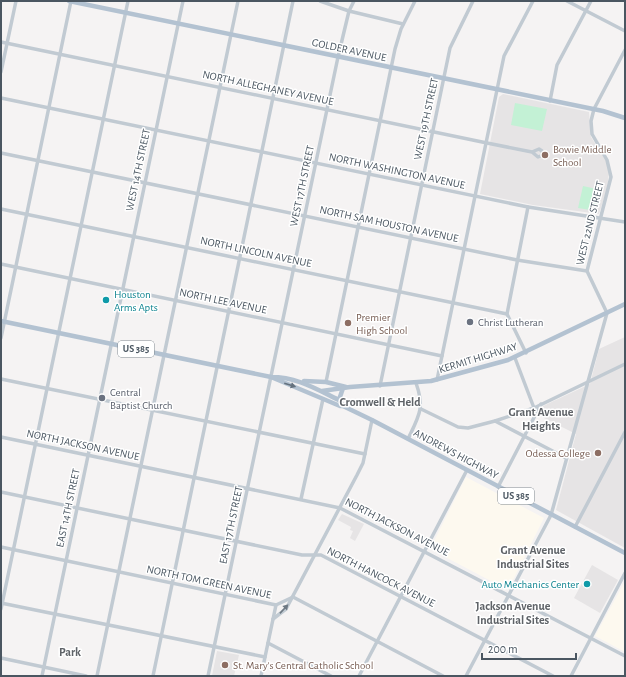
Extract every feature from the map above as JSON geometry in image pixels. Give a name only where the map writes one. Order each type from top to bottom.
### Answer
[{"type":"main road","name":"GOLDER AVENUE","points":[[70,1],[594,109],[625,118]]},
{"type":"main road","name":"KERMIT HIGHWAY","points":[[310,392],[322,392],[350,387],[380,386],[437,380],[515,358],[625,304]]},
{"type":"main road","name":"US 385","points":[[3,321],[271,377],[283,377],[299,381],[339,400]]},
{"type":"main road","name":"US 385","points":[[271,377],[278,381],[310,392]]},
{"type":"main road","name":"KERMIT HIGHWAY","points":[[299,381],[326,382],[350,387]]},
{"type":"main road","points":[[343,388],[339,400],[343,406]]},
{"type":"main road","name":"ANDREWS HIGHWAY","points":[[310,392],[372,420],[625,553]]},
{"type":"street","points":[[1,72],[16,1]]},
{"type":"street","points":[[1,338],[3,321],[16,267],[70,1]]},
{"type":"street","points":[[1,609],[113,65],[128,1]]},
{"type":"street","name":"WEST 14TH STREET","points":[[111,344],[183,1]]},
{"type":"street","points":[[98,676],[238,1]]},
{"type":"street","points":[[153,676],[294,1]]},
{"type":"street","points":[[320,1],[349,11],[403,24]]},
{"type":"street","name":"WEST 17TH STREET","points":[[271,377],[338,57],[349,11],[354,1]]},
{"type":"street","points":[[326,382],[391,68],[403,24],[416,1]]},
{"type":"street","name":"WEST 19TH STREET","points":[[380,386],[453,40],[473,1]]},
{"type":"street","points":[[437,380],[504,56],[533,1]]},
{"type":"street","points":[[567,1],[625,31]]},
{"type":"street","points":[[550,101],[557,65],[591,1]]},
{"type":"street","name":"NORTH ALLEGHANEY AVENUE","points":[[1,42],[532,152]]},
{"type":"street","name":"WEST 22ND STREET","points":[[607,313],[586,271],[610,183],[610,172],[607,160],[592,134],[591,121],[594,109],[625,50]]},
{"type":"street","name":"NORTH WASHINGTON AVENUE","points":[[1,98],[528,207],[625,222]]},
{"type":"street","name":"NORTH SAM HOUSTON AVENUE","points":[[1,153],[517,260],[586,271]]},
{"type":"street","points":[[526,353],[507,314],[528,207]]},
{"type":"street","name":"NORTH LINCOLN AVENUE","points":[[1,209],[507,314]]},
{"type":"street","name":"NORTH LEE AVENUE","points":[[1,264],[442,356]]},
{"type":"street","points":[[466,676],[551,515],[607,313]]},
{"type":"street","name":"EAST 14TH STREET","points":[[42,676],[111,344]]},
{"type":"street","points":[[515,358],[534,408]]},
{"type":"street","points":[[421,409],[462,428],[495,421],[534,408],[625,364]]},
{"type":"street","name":"EAST 17TH STREET","points":[[208,676],[271,377]]},
{"type":"street","points":[[1,379],[365,454]]},
{"type":"street","points":[[408,439],[421,409],[420,394],[416,383]]},
{"type":"street","points":[[301,499],[323,398]]},
{"type":"street","points":[[498,487],[541,404]]},
{"type":"street","points":[[273,619],[286,609],[293,597],[363,463],[372,420]]},
{"type":"street","points":[[495,421],[566,458]]},
{"type":"street","points":[[575,527],[625,432]]},
{"type":"street","name":"NORTH JACKSON AVENUE","points":[[1,437],[340,508],[625,656]]},
{"type":"street","points":[[359,676],[467,470]]},
{"type":"street","name":"NORTH HANCOCK AVENUE","points":[[1,492],[184,529],[302,555],[321,555],[553,676]]},
{"type":"street","name":"NORTH TOM GREEN AVENUE","points":[[1,547],[276,605],[293,597]]},
{"type":"street","points":[[570,676],[625,573]]},
{"type":"street","points":[[293,597],[443,676]]},
{"type":"street","points":[[2,603],[265,657]]},
{"type":"street","points":[[261,676],[276,605]]},
{"type":"street","points":[[268,643],[331,676]]},
{"type":"street","points":[[1,658],[86,676]]},
{"type":"shaded area","name":"Bowie Middle School","points":[[503,94],[589,112],[591,137],[607,162],[609,173],[607,189],[599,214],[533,205],[480,194],[499,97]]},
{"type":"shaded area","name":"Odessa College","points":[[625,337],[625,548],[556,510],[576,434],[538,415],[543,406],[590,384],[599,349]]},
{"type":"shaded area","points":[[466,477],[544,518],[508,590],[430,549]]},
{"type":"shaded area","points":[[342,514],[364,524],[355,541],[350,538],[353,531],[350,530],[351,527],[338,520]]},
{"type":"shaded area","points":[[592,565],[618,580],[600,613],[574,598]]},
{"type":"shaded area","points":[[625,581],[625,652],[595,636]]},
{"type":"shaded area","name":"St. Mary's Central Catholic School","points":[[217,651],[239,655],[234,676],[212,676]]},
{"type":"green space","points":[[515,103],[547,109],[542,131],[511,125]]},
{"type":"green space","points":[[583,186],[601,190],[596,211],[578,208]]},
{"type":"place","name":"Bowie Middle School","points":[[545,155]]},
{"type":"place","name":"Houston Arms Apts","points":[[106,300]]},
{"type":"place","name":"Christ Lutheran","points":[[470,322]]},
{"type":"place","name":"Premier High School","points":[[348,323]]},
{"type":"place","name":"Central Baptist Church","points":[[102,398]]},
{"type":"place","name":"Odessa College","points":[[598,453]]},
{"type":"place","name":"Auto Mechanics Center","points":[[587,584]]},
{"type":"place","name":"St. Mary's Central Catholic School","points":[[225,665]]},
{"type":"district","name":"Cromwell & Held","points":[[380,402]]},
{"type":"district","name":"Grant Avenue Heights","points":[[541,419]]},
{"type":"district","name":"Grant Avenue Industrial Sites","points":[[533,557]]},
{"type":"district","name":"Jackson Avenue Industrial Sites","points":[[513,613]]},
{"type":"district","name":"Park","points":[[70,652]]}]
